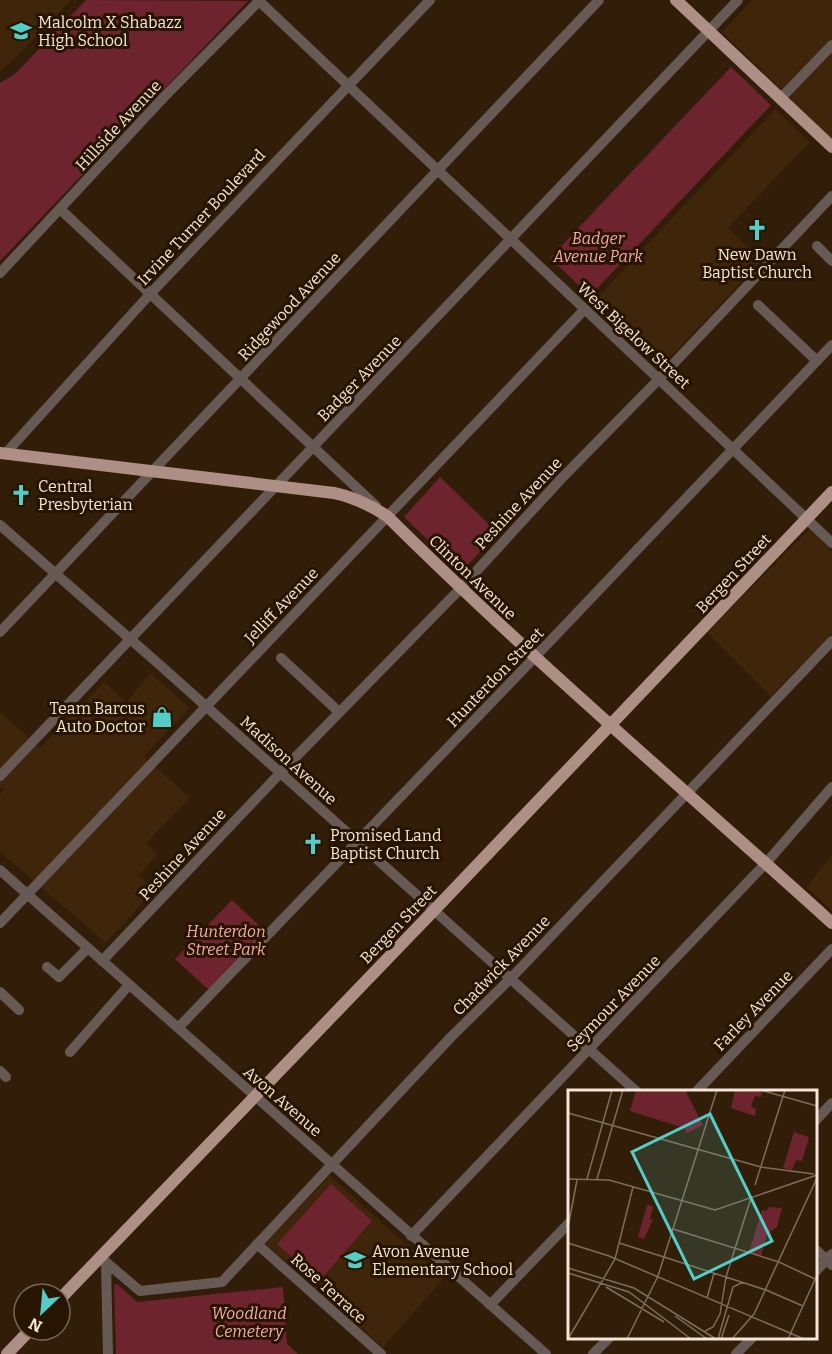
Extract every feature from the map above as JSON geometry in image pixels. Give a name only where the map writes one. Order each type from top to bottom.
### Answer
[{"type":"main road","points":[[676,0],[832,147]]},
{"type":"main road","name":"Clinton Avenue","points":[[2,455],[278,486],[352,497],[374,508],[387,516],[460,589],[832,923]]},
{"type":"main road","name":"Bergen Street","points":[[72,1288],[103,1260],[255,1097],[832,492]]},
{"type":"main road","points":[[7,1354],[18,1342]]},
{"type":"street","name":"West Bigelow Street","points":[[259,0],[832,543]]},
{"type":"street","name":"Hillside Avenue","points":[[0,273],[164,97],[259,0]]},
{"type":"street","name":"Irvine Turner Boulevard","points":[[2,455],[430,0]]},
{"type":"street","name":"Ridgewood Avenue","points":[[0,632],[599,0]]},
{"type":"street","name":"Badger Avenue","points":[[0,776],[738,0]]},
{"type":"street","points":[[780,99],[832,45]]},
{"type":"street","name":"Peshine Avenue","points":[[102,961],[280,772],[460,589],[561,478],[659,379],[832,196]]},
{"type":"street","points":[[60,209],[387,516]]},
{"type":"street","points":[[817,246],[832,261]]},
{"type":"street","points":[[758,305],[817,361]]},
{"type":"street","name":"Jelliff Avenue","points":[[0,923],[584,310]]},
{"type":"street","name":"Hunterdon Street","points":[[178,1028],[832,345]]},
{"type":"street","name":"Madison Avenue","points":[[0,525],[206,705],[635,1090]]},
{"type":"street","name":"Chadwick Avenue","points":[[103,1260],[140,1291],[222,1282],[451,1037],[511,978],[832,640]]},
{"type":"street","points":[[281,658],[339,712]]},
{"type":"street","name":"Seymour Avenue","points":[[411,1236],[766,863],[832,787]]},
{"type":"street","name":"Avon Avenue","points":[[0,870],[546,1354]]},
{"type":"street","points":[[47,967],[58,977],[88,948]]},
{"type":"street","name":"Farley Avenue","points":[[698,1090],[832,949]]},
{"type":"street","points":[[70,1052],[129,985]]},
{"type":"street","points":[[0,992],[19,1010]]},
{"type":"street","points":[[817,1119],[832,1102]]},
{"type":"street","points":[[490,1305],[568,1224]]},
{"type":"street","name":"Rose Terrace","points":[[257,1244],[381,1354]]},
{"type":"street","points":[[817,1251],[830,1259],[817,1270]]},
{"type":"street","points":[[103,1260],[108,1354]]},
{"type":"street","points":[[593,1354],[608,1339]]},
{"type":"street","points":[[736,1354],[751,1339]]},
{"type":"shaded area","name":"Malcolm X Shabazz High School","points":[[0,0],[71,0],[12,62],[0,71]]},
{"type":"shaded area","points":[[752,0],[832,0],[832,139],[722,32]]},
{"type":"shaded area","points":[[775,109],[810,142],[728,228],[761,261],[663,365],[595,300]]},
{"type":"shaded area","points":[[810,529],[832,552],[832,634],[771,696],[707,632]]},
{"type":"shaded area","points":[[150,673],[190,708],[144,756],[190,798],[147,842],[157,855],[139,875],[154,890],[106,943],[0,852],[0,794],[4,790],[0,787],[0,712],[40,748],[104,682],[126,703]]},
{"type":"shaded area","points":[[832,856],[832,911],[806,887]]},
{"type":"shaded area","name":"Avon Avenue Elementary School","points":[[330,1176],[444,1278],[383,1347],[265,1243]]},
{"type":"green space","points":[[86,0],[248,1],[0,261],[0,83],[16,73]]},
{"type":"green space","name":"Badger Avenue Park","points":[[731,67],[771,105],[590,296],[550,258]]},
{"type":"green space","points":[[440,477],[498,533],[461,572],[404,517]]},
{"type":"green space","name":"Hunterdon Street Park","points":[[232,900],[266,932],[210,991],[175,959]]},
{"type":"green space","points":[[331,1184],[372,1221],[319,1281],[277,1244]]},
{"type":"green space","name":"Woodland Cemetery","points":[[117,1284],[137,1302],[283,1287],[287,1344],[298,1354],[116,1354],[114,1285]]},
{"type":"place","name":"Malcolm X Shabazz High School","points":[[21,31]]},
{"type":"place","name":"New Dawn Baptist Church","points":[[757,230]]},
{"type":"place","name":"Central Presbyterian","points":[[21,495]]},
{"type":"place","name":"Team Barcus Auto Doctor","points":[[162,717]]},
{"type":"place","name":"Promised Land Baptist Church","points":[[313,844]]},
{"type":"place","name":"Avon Avenue Elementary School","points":[[355,1260]]}]
